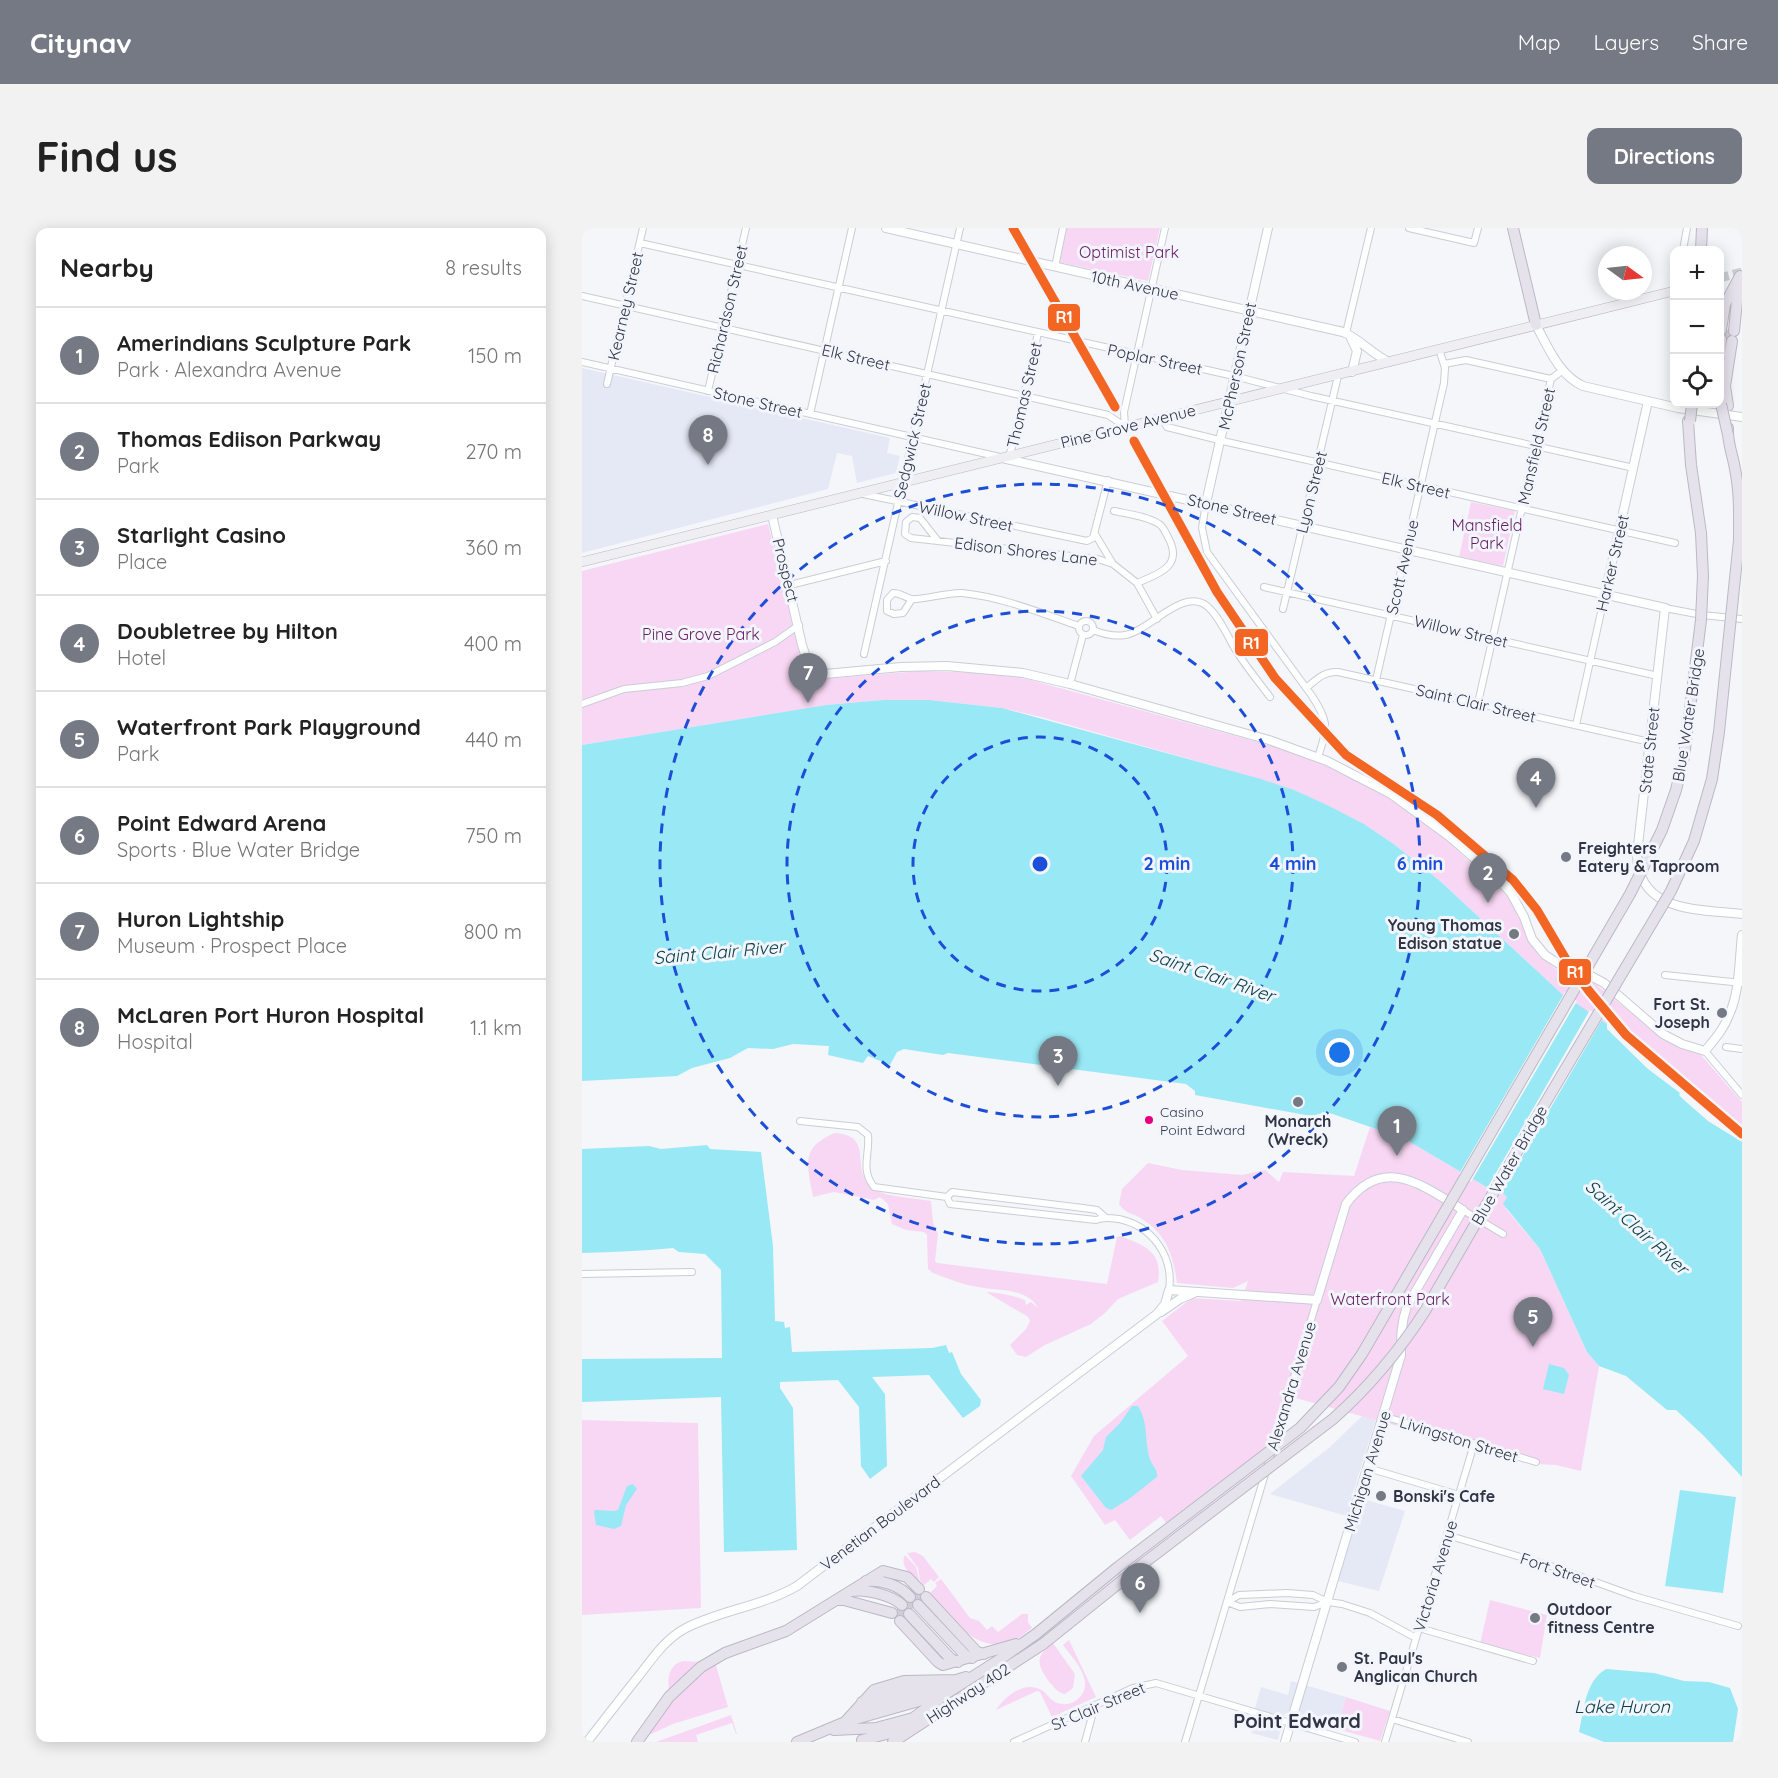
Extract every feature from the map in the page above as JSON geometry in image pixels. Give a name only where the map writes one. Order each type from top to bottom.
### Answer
[{"type":"highway","points":[[1513,228],[1536,325]]},
{"type":"highway","points":[[1701,246],[1702,228]]},
{"type":"highway","points":[[1702,246],[1708,228]]},
{"type":"highway","points":[[1724,292],[1740,277]]},
{"type":"highway","points":[[1724,392],[1727,335],[1725,304],[1740,277]]},
{"type":"highway","points":[[1719,354],[1727,335]]},
{"type":"highway","points":[[1688,434],[1689,408]]},
{"type":"highway","points":[[1688,434],[1689,408]]},
{"type":"highway","points":[[1723,408],[1736,471],[1739,540]]},
{"type":"highway","name":"Blue Water Bridge","points":[[1033,1636],[1118,1567],[1290,1437],[1330,1398],[1348,1375],[1372,1336],[1638,880],[1669,811],[1684,758],[1698,653],[1703,588],[1701,533],[1688,434]]},
{"type":"highway","points":[[1739,540],[1742,515]]},
{"type":"highway","name":"Blue Water Bridge","points":[[1043,1644],[1144,1563],[1316,1433],[1359,1395],[1398,1350],[1421,1317],[1671,891],[1696,834],[1712,779],[1717,751],[1739,540]]},
{"type":"highway","points":[[637,1742],[669,1697],[701,1667],[725,1653],[786,1631],[883,1571],[905,1576],[910,1605],[944,1661],[968,1659],[1033,1636]]},
{"type":"highway","points":[[910,1605],[891,1605],[851,1595],[855,1588],[865,1586],[896,1593],[910,1605],[965,1655],[968,1659]]},
{"type":"highway","points":[[854,1713],[978,1673],[1033,1636]]},
{"type":"highway","name":"Highway 402","points":[[893,1742],[1043,1644]]},
{"type":"highway","points":[[854,1713],[934,1680]]},
{"type":"highway","points":[[832,1730],[854,1713],[918,1681],[955,1682]]},
{"type":"highway","points":[[865,1737],[880,1728],[914,1718],[955,1682]]},
{"type":"highway","points":[[854,1713],[936,1701]]},
{"type":"highway","points":[[854,1713],[936,1701]]},
{"type":"highway","points":[[796,1742],[936,1701]]},
{"type":"highway","points":[[854,1713],[865,1737]]},
{"type":"highway","points":[[865,1737],[910,1731]]},
{"type":"highway","points":[[865,1737],[910,1731]]},
{"type":"highway","points":[[881,1742],[910,1731]]},
{"type":"main road","name":"Pine Grove Avenue","points":[[582,562],[1338,376],[1670,291]]},
{"type":"street","name":"Kearney Street","points":[[607,384],[643,228]]},
{"type":"street","name":"Richardson Street","points":[[708,391],[746,228]]},
{"type":"street","points":[[810,414],[852,228]]},
{"type":"street","name":"10th Avenue","points":[[886,228],[1347,333],[1374,354],[1389,362]]},
{"type":"street","name":"Sedgwick Street","points":[[864,654],[960,228]]},
{"type":"street","points":[[1055,267],[1063,228]]},
{"type":"street","points":[[1126,427],[1124,412],[1165,228]]},
{"type":"street","name":"McPherson Street","points":[[1206,503],[1268,228]]},
{"type":"street","points":[[1352,372],[1357,351],[1347,333],[1371,228]]},
{"type":"street","points":[[1409,228],[1474,243],[1478,228]]},
{"type":"street","points":[[1684,246],[1687,228]]},
{"type":"street","name":"Poplar Street","points":[[640,243],[1234,375],[1332,400],[1634,468]]},
{"type":"street","name":"Elk Street","points":[[582,296],[1108,415],[1126,427]]},
{"type":"street","points":[[1536,325],[1563,370],[1571,379],[1583,386],[1678,408],[1742,417]]},
{"type":"street","name":"Thomas Street","points":[[1005,457],[1024,396],[1038,333]]},
{"type":"street","name":"Scott Avenue","points":[[1376,680],[1444,383],[1444,364],[1439,349]]},
{"type":"street","points":[[1444,364],[1466,360],[1551,379]]},
{"type":"street","name":"Stone Street","points":[[582,362],[1665,608],[1742,619]]},
{"type":"street","name":"Mansfield Street","points":[[1478,703],[1551,379],[1563,370]]},
{"type":"street","name":"Lyon Street","points":[[1283,609],[1338,376]]},
{"type":"street","name":"Harker Street","points":[[1576,725],[1648,401]]},
{"type":"street","name":"Elk Street","points":[[1162,418],[1167,427],[1221,441],[1675,543]]},
{"type":"street","points":[[1095,534],[1108,480]]},
{"type":"street","name":"Willow Street","points":[[860,493],[1087,542],[1095,534]]},
{"type":"street","points":[[1206,503],[1202,528],[1207,552],[1321,709],[1326,734],[1318,757]]},
{"type":"street","points":[[1114,511],[1160,524],[1173,549],[1173,561],[1168,567],[1137,583]]},
{"type":"street","name":"Prospect","points":[[772,515],[807,660],[817,672],[833,675],[901,667],[947,666],[1023,673],[1070,684]]},
{"type":"street","name":"Edison Shores Lane","points":[[938,541],[920,518],[912,517],[906,522],[904,530],[908,537],[938,541],[1098,558],[1113,564],[1137,583],[1157,619]]},
{"type":"street","name":"Edison Shores Lane","points":[[1095,534],[1113,564]]},
{"type":"street","points":[[790,585],[886,561]]},
{"type":"street","name":"Willow Street","points":[[1264,587],[1658,676]]},
{"type":"street","points":[[912,599],[961,593],[1013,604],[1079,626]]},
{"type":"street","points":[[1093,630],[1109,635],[1125,635],[1142,629],[1182,603],[1194,601],[1205,605],[1215,616],[1238,654],[1270,697]]},
{"type":"street","name":"State Street","points":[[1665,608],[1637,854],[1638,869],[1649,889],[1668,903],[1683,908],[1742,914]]},
{"type":"street","points":[[1079,626],[1082,622],[1087,621],[1093,625],[1093,630]]},
{"type":"street","points":[[584,703],[624,689],[682,683],[708,676],[775,642],[799,625]]},
{"type":"street","points":[[1079,626],[1080,633],[1083,635]]},
{"type":"street","points":[[1083,635],[1090,634],[1093,630]]},
{"type":"street","points":[[1083,635],[1070,684],[1269,740],[1318,757],[1385,791],[1425,817],[1450,837],[1511,893],[1524,917],[1532,939],[1539,949],[1554,962],[1604,983],[1663,1034],[1674,1041],[1705,1051],[1740,1093]]},
{"type":"street","name":"Saint Clair Street","points":[[1306,688],[1329,672],[1344,673],[1650,742]]},
{"type":"street","points":[[1705,1051],[1723,1028],[1730,1014],[1739,983],[1742,935]]},
{"type":"street","points":[[1665,975],[1739,983]]},
{"type":"street","points":[[1726,1047],[1742,1048]]},
{"type":"street","name":"Venetian Boulevard","points":[[800,1121],[858,1127],[868,1135],[869,1147],[865,1163],[867,1178],[874,1187],[947,1197]]},
{"type":"street","name":"Alexandra Avenue","points":[[1185,1742],[1346,1204],[1363,1185],[1372,1180],[1394,1177],[1410,1180],[1503,1234]]},
{"type":"street","name":"Venetian Boulevard","points":[[947,1197],[952,1192],[1083,1208],[1098,1210],[1105,1217]]},
{"type":"street","name":"Venetian Boulevard","points":[[587,1742],[657,1652],[671,1638],[686,1628],[709,1618],[797,1586],[1157,1314],[1164,1304],[1169,1290],[1170,1273],[1167,1259],[1154,1238],[1133,1223],[1105,1217],[1096,1220],[951,1204],[947,1197]]},
{"type":"street","name":"Michigan Avenue","points":[[1285,1742],[1401,1355],[1401,1325],[1407,1306],[1463,1210]]},
{"type":"street","points":[[582,1274],[692,1272]]},
{"type":"street","points":[[1169,1290],[1317,1299]]},
{"type":"street","points":[[1157,1314],[1180,1299],[1197,1292]]},
{"type":"street","name":"Livingston Street","points":[[1383,1416],[1536,1462]]},
{"type":"street","name":"Victoria Avenue","points":[[1385,1742],[1474,1444]]},
{"type":"street","points":[[1368,1467],[1459,1495]]},
{"type":"street","name":"Fort Street","points":[[1447,1535],[1554,1567],[1634,1596],[1738,1626]]},
{"type":"street","points":[[1262,1605],[1264,1593]]},
{"type":"street","points":[[1227,1602],[1239,1595],[1264,1593],[1313,1595],[1328,1602],[1370,1613],[1416,1638]]},
{"type":"street","points":[[1289,1605],[1290,1593]]},
{"type":"street","points":[[1227,1602],[1240,1607],[1262,1605],[1314,1607],[1328,1602]]},
{"type":"street","points":[[1419,1628],[1533,1661]]},
{"type":"street","name":"St Clair Street","points":[[1014,1742],[1133,1688],[1152,1683],[1165,1684],[1356,1742]]},
{"type":"street","points":[[1084,1742],[1095,1705]]},
{"type":"street","points":[[1392,1719],[1468,1742]]},
{"type":"shaded area","points":[[582,368],[890,438],[887,453],[900,456],[896,473],[857,483],[852,456],[837,453],[828,489],[582,553]]},
{"type":"shaded area","points":[[1363,1415],[1376,1419],[1352,1496],[1405,1511],[1379,1591],[1338,1581],[1357,1519],[1270,1494],[1330,1447]]},
{"type":"shaded area","points":[[1291,1681],[1346,1697],[1337,1729],[1285,1713],[1278,1740],[1251,1733],[1256,1720],[1252,1719],[1261,1687],[1288,1695]]},
{"type":"green space","name":"Optimist Park","points":[[1065,228],[1160,228],[1148,281],[1058,262]]},
{"type":"green space","name":"Mansfield Park","points":[[1471,502],[1515,511],[1503,566],[1459,557]]},
{"type":"green space","name":"Pine Grove Park","points":[[768,524],[803,667],[814,676],[824,679],[920,671],[985,673],[1027,679],[1276,747],[1317,762],[1353,779],[1388,798],[1421,820],[1508,897],[1531,945],[1540,957],[1556,969],[1590,980],[1665,1040],[1701,1055],[1742,1102],[1742,1139],[1705,1114],[1562,994],[1440,881],[1395,845],[1364,824],[1294,790],[1041,717],[1002,708],[929,700],[883,700],[826,705],[582,745],[582,571]]},
{"type":"green space","name":"Waterfront Park","points":[[1370,1127],[1405,1139],[1488,1188],[1491,1182],[1507,1197],[1506,1209],[1540,1249],[1587,1352],[1599,1366],[1581,1471],[1556,1465],[1537,1464],[1284,1395],[1269,1444],[1166,1523],[1161,1516],[1130,1540],[1115,1520],[1105,1525],[1071,1476],[1094,1436],[1188,1356],[1162,1321],[1192,1298],[1241,1301],[1248,1281],[1233,1288],[1177,1283],[1171,1255],[1163,1239],[1151,1225],[1127,1212],[1119,1204],[1122,1189],[1148,1163],[1182,1170],[1242,1175],[1265,1170],[1279,1182],[1283,1172],[1354,1176]]},
{"type":"green space","points":[[835,1133],[847,1135],[855,1140],[859,1147],[862,1172],[872,1188],[892,1195],[931,1201],[933,1222],[938,1234],[935,1261],[937,1263],[1107,1284],[1117,1237],[1120,1236],[1144,1247],[1155,1257],[1158,1263],[1158,1282],[1118,1299],[1091,1324],[1045,1345],[1026,1357],[1017,1355],[1010,1345],[1026,1329],[1030,1321],[1028,1317],[986,1292],[1025,1300],[1026,1305],[1031,1302],[1038,1308],[1027,1297],[967,1285],[933,1273],[928,1269],[927,1235],[924,1232],[906,1230],[892,1224],[888,1204],[880,1197],[874,1200],[834,1192],[813,1197],[808,1166],[811,1151],[824,1138]]},
{"type":"green space","points":[[582,1420],[698,1423],[701,1608],[582,1615]]},
{"type":"green space","points":[[915,1552],[923,1556],[939,1577],[934,1582],[931,1579],[924,1585],[920,1580],[918,1568],[907,1553]]},
{"type":"green space","points":[[905,1555],[916,1567],[920,1584],[905,1567]]},
{"type":"green space","points":[[941,1579],[970,1618],[979,1621],[987,1630],[992,1626],[998,1632],[1022,1614],[1028,1614],[1028,1622],[1032,1628],[1017,1639],[1003,1644],[990,1644],[978,1640],[957,1624],[929,1594],[937,1586],[935,1583]]},
{"type":"green space","points":[[1490,1600],[1547,1615],[1540,1658],[1480,1644]]},
{"type":"green space","points":[[1069,1640],[1096,1697],[1052,1717],[1040,1692],[1037,1691],[996,1710],[1005,1699],[1023,1688],[1036,1688],[1043,1691],[1053,1701],[1064,1704],[1069,1704],[1079,1698],[1084,1691],[1084,1677],[1077,1663],[1063,1645]]},
{"type":"green space","points":[[1053,1643],[1075,1674],[1073,1688],[1065,1694],[1050,1683],[1040,1666],[1040,1657]]},
{"type":"green space","points":[[683,1661],[699,1662],[669,1690],[670,1672],[675,1665]]},
{"type":"green space","points":[[715,1662],[728,1707],[673,1724],[649,1735],[650,1730],[675,1695]]},
{"type":"green space","points":[[1346,1697],[1390,1711],[1380,1741],[1337,1729]]},
{"type":"green space","points":[[731,1715],[737,1734],[732,1723],[696,1735],[698,1742],[656,1742]]},
{"type":"water","name":"Saint Clair River","points":[[883,700],[929,700],[1002,708],[1261,779],[1294,790],[1327,805],[1364,824],[1395,845],[1440,881],[1562,994],[1607,1024],[1662,1078],[1742,1139],[1742,1477],[1676,1410],[1667,1410],[1626,1376],[1599,1366],[1587,1352],[1540,1249],[1503,1204],[1507,1197],[1491,1183],[1488,1188],[1405,1139],[1327,1112],[1311,1116],[1195,1095],[1195,1091],[1186,1084],[948,1053],[943,1055],[904,1049],[897,1052],[890,1065],[868,1056],[863,1063],[828,1055],[829,1046],[793,1044],[773,1049],[748,1048],[730,1058],[692,1068],[677,1076],[582,1081],[582,745],[826,705]]},
{"type":"water","points":[[707,1145],[710,1149],[761,1152],[773,1246],[775,1321],[784,1322],[785,1328],[790,1327],[792,1352],[932,1348],[946,1345],[949,1353],[952,1352],[961,1374],[981,1400],[980,1406],[963,1418],[929,1375],[872,1377],[885,1394],[887,1466],[870,1479],[861,1466],[859,1407],[838,1380],[780,1382],[780,1388],[793,1408],[797,1550],[724,1552],[721,1397],[582,1402],[582,1359],[722,1358],[721,1270],[705,1254],[679,1252],[673,1248],[582,1253],[582,1149],[649,1146],[661,1149]]},
{"type":"water","points":[[1549,1364],[1564,1368],[1569,1375],[1564,1394],[1543,1389]]},
{"type":"water","points":[[1132,1406],[1138,1406],[1141,1412],[1148,1452],[1157,1477],[1111,1510],[1106,1508],[1081,1476],[1103,1450],[1106,1437]]},
{"type":"water","points":[[633,1484],[637,1489],[626,1505],[621,1526],[614,1529],[596,1525],[595,1510],[618,1510],[627,1486]]},
{"type":"water","points":[[1680,1490],[1736,1497],[1723,1593],[1665,1586]]},
{"type":"water","name":"Lake Huron","points":[[1606,1669],[1654,1673],[1684,1681],[1709,1682],[1730,1688],[1738,1709],[1733,1742],[1604,1742],[1579,1732],[1590,1688],[1599,1674]]},
{"type":"pier","points":[[1565,992],[1577,1001],[1471,1182],[1459,1174]]},
{"type":"pier","points":[[1590,1010],[1603,1018],[1500,1195],[1492,1187],[1489,1191],[1486,1190]]},
{"type":"pier","points":[[1610,1023],[1646,1061],[1665,1073],[1666,1077],[1705,1110],[1742,1137],[1742,1142],[1708,1121],[1679,1095],[1680,1093],[1648,1069],[1607,1029],[1607,1024]]},
{"type":"tunnel","points":[[1724,277],[1742,272]]},
{"type":"tunnel","points":[[1726,340],[1727,330]]},
{"type":"tunnel","points":[[915,1593],[922,1601]]},
{"type":"tunnel","points":[[906,1601],[914,1610]]},
{"type":"tunnel","points":[[897,1609],[905,1618]]},
{"type":"transit line","name":"R1","points":[[1013,228],[1115,407]]},
{"type":"transit line","name":"R1","points":[[1134,441],[1217,592],[1275,678],[1346,755],[1437,815],[1513,880],[1537,910],[1567,961],[1626,1035],[1742,1134]]},
{"type":"place","name":"McLaren Port Huron Hospital","points":[[708,465]]},
{"type":"place","name":"Huron Lightship","points":[[808,703]]},
{"type":"place","name":"Doubletree by Hilton","points":[[1536,808]]},
{"type":"place","name":"Freighters Eatery & Taproom","points":[[1566,857]]},
{"type":"place","name":"Thomas Ediison Parkway","points":[[1488,903]]},
{"type":"place","name":"Young Thomas Edison statue","points":[[1514,934]]},
{"type":"place","name":"Fort St. Joseph","points":[[1722,1013]]},
{"type":"place","name":"Starlight Casino","points":[[1058,1086]]},
{"type":"place","name":"Monarch (Wreck)","points":[[1298,1102]]},
{"type":"place","name":"Casino Point Edward","points":[[1149,1120]]},
{"type":"place","name":"Amerindians Sculpture Park","points":[[1397,1156]]},
{"type":"place","name":"Waterfront Park Playground","points":[[1533,1347]]},
{"type":"place","name":"Bonski's Cafe","points":[[1381,1496]]},
{"type":"place","name":"Point Edward Arena","points":[[1140,1613]]},
{"type":"place","name":"Outdoor fitness Centre","points":[[1535,1618]]},
{"type":"place","name":"St. Paul's Anglican Church","points":[[1342,1667]]},
{"type":"district","name":"Point Edward","points":[[1297,1720]]}]
